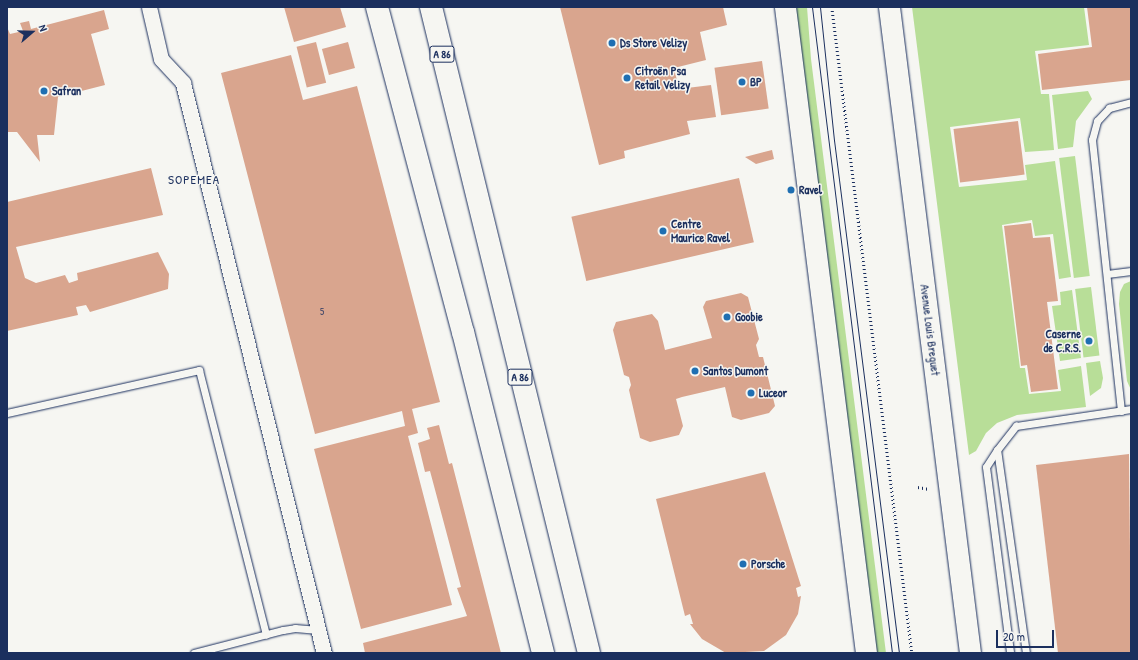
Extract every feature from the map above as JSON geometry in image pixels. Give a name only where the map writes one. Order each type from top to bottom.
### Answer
[{"type":"highway","points":[[377,7],[463,332],[543,653]]},
{"type":"highway","name":"A 86","points":[[431,7],[589,653]]},
{"type":"main road","points":[[785,7],[866,653]]},
{"type":"main road","name":"Avenue Louis Breguet","points":[[889,7],[970,653]]},
{"type":"street","points":[[149,7],[161,59],[183,83],[324,653]]},
{"type":"lane","points":[[1121,411],[1092,140],[1097,121],[1109,108],[1131,102]]},
{"type":"lane","points":[[1107,274],[1131,271]]},
{"type":"lane","points":[[7,413],[199,370],[266,635]]},
{"type":"lane","points":[[1010,653],[986,467],[1016,426],[1131,410]]},
{"type":"lane","points":[[997,450],[1026,653]]},
{"type":"lane","points":[[194,653],[295,628],[318,630]]},
{"type":"path","points":[[832,7],[912,653]]},
{"type":"green space","points":[[794,7],[807,7],[811,59],[886,653],[876,653]]},
{"type":"green space","points":[[912,7],[1084,7],[1089,45],[1035,51],[1041,94],[1049,94],[1054,150],[1025,152],[1020,118],[950,127],[959,187],[1027,180],[1025,165],[1055,161],[1071,277],[1059,279],[1053,234],[1035,236],[1032,220],[1002,225],[1020,368],[1025,368],[1029,394],[1061,391],[1058,370],[1081,366],[1086,407],[1017,415],[997,423],[986,433],[976,451],[969,455]]},
{"type":"green space","points":[[1088,91],[1092,99],[1076,121],[1073,147],[1058,149],[1052,95]]},
{"type":"green space","points":[[1075,156],[1090,276],[1074,278],[1059,158]]},
{"type":"green space","points":[[1131,281],[1131,390],[1127,381],[1119,304],[1120,292],[1124,284]]},
{"type":"green space","points":[[1091,287],[1099,355],[1084,357],[1075,289]]},
{"type":"green space","points":[[1072,290],[1081,358],[1060,361],[1052,306],[1061,305],[1060,292]]},
{"type":"green space","points":[[1100,361],[1103,378],[1101,388],[1090,396],[1086,363]]},
{"type":"building","points":[[284,7],[340,7],[346,27],[294,42]]},
{"type":"building","name":"Citroën Psa Retail Velizy","points":[[560,7],[723,7],[727,25],[700,32],[706,60],[674,68],[679,89],[711,85],[716,117],[687,121],[690,134],[624,151],[625,158],[599,165]]},
{"type":"building","points":[[1087,7],[1131,7],[1131,80],[1042,90],[1038,54],[1092,47]]},
{"type":"building","name":"Safran","points":[[104,10],[109,29],[91,34],[105,85],[58,97],[54,135],[37,135],[40,162],[17,132],[7,132],[7,27],[10,34],[23,31],[20,23],[29,21],[31,29]]},
{"type":"building","points":[[316,42],[326,83],[307,88],[297,47]]},
{"type":"building","points":[[348,42],[355,68],[329,75],[322,49]]},
{"type":"building","points":[[291,55],[303,100],[357,86],[440,402],[412,409],[418,433],[408,436],[452,605],[361,629],[314,449],[405,426],[402,411],[315,434],[221,73]]},
{"type":"building","points":[[762,61],[769,109],[721,115],[714,68]]},
{"type":"building","points":[[1018,121],[1025,175],[960,183],[953,129]]},
{"type":"building","points":[[772,150],[774,159],[756,164],[745,157]]},
{"type":"building","points":[[151,168],[163,215],[16,247],[25,278],[36,283],[65,275],[69,283],[78,280],[77,273],[158,252],[169,274],[168,289],[90,312],[86,305],[76,307],[78,315],[7,331],[7,202]]},
{"type":"building","name":"Centre Maurice Ravel","points":[[739,178],[754,242],[586,281],[571,217]]},
{"type":"building","points":[[1031,223],[1033,238],[1050,237],[1058,301],[1047,302],[1058,389],[1031,392],[1027,365],[1021,366],[1004,226]]},
{"type":"building","name":"Santos Dumont","points":[[741,293],[748,297],[759,339],[756,345],[759,357],[763,357],[775,406],[769,413],[741,420],[732,417],[725,387],[682,397],[676,399],[683,426],[679,435],[650,442],[640,438],[629,390],[631,385],[629,377],[624,375],[613,330],[616,322],[652,314],[658,321],[665,350],[712,338],[703,307],[706,301]]},
{"type":"building","points":[[439,425],[449,464],[452,463],[501,653],[365,653],[363,643],[467,616],[457,588],[461,587],[430,471],[425,472],[418,443],[430,439],[427,428]]},
{"type":"building","points":[[1129,454],[1131,653],[1058,653],[1036,465]]},
{"type":"building","name":"Porsche","points":[[765,472],[801,586],[796,588],[798,597],[801,596],[798,614],[786,635],[764,651],[726,653],[702,639],[690,624],[693,624],[690,614],[685,616],[656,499]]},
{"type":"tram line","points":[[812,7],[892,653]]},
{"type":"tram line","points":[[820,7],[834,140],[899,653]]},
{"type":"place","name":"Ds Store Velizy","points":[[612,43]]},
{"type":"place","name":"Citroën Psa Retail Velizy","points":[[627,78]]},
{"type":"place","name":"BP","points":[[742,82]]},
{"type":"place","name":"Safran","points":[[44,91]]},
{"type":"place","name":"Ravel","points":[[791,190]]},
{"type":"place","name":"Centre Maurice Ravel","points":[[663,231]]},
{"type":"place","name":"Goobie","points":[[727,317]]},
{"type":"place","name":"Caserne de C.R.S.","points":[[1089,341]]},
{"type":"place","name":"Santos Dumont","points":[[695,371]]},
{"type":"place","name":"Luceor","points":[[751,393]]},
{"type":"place","name":"Porsche","points":[[743,564]]},
{"type":"district","name":"SOPEMEA","points":[[194,179]]}]
